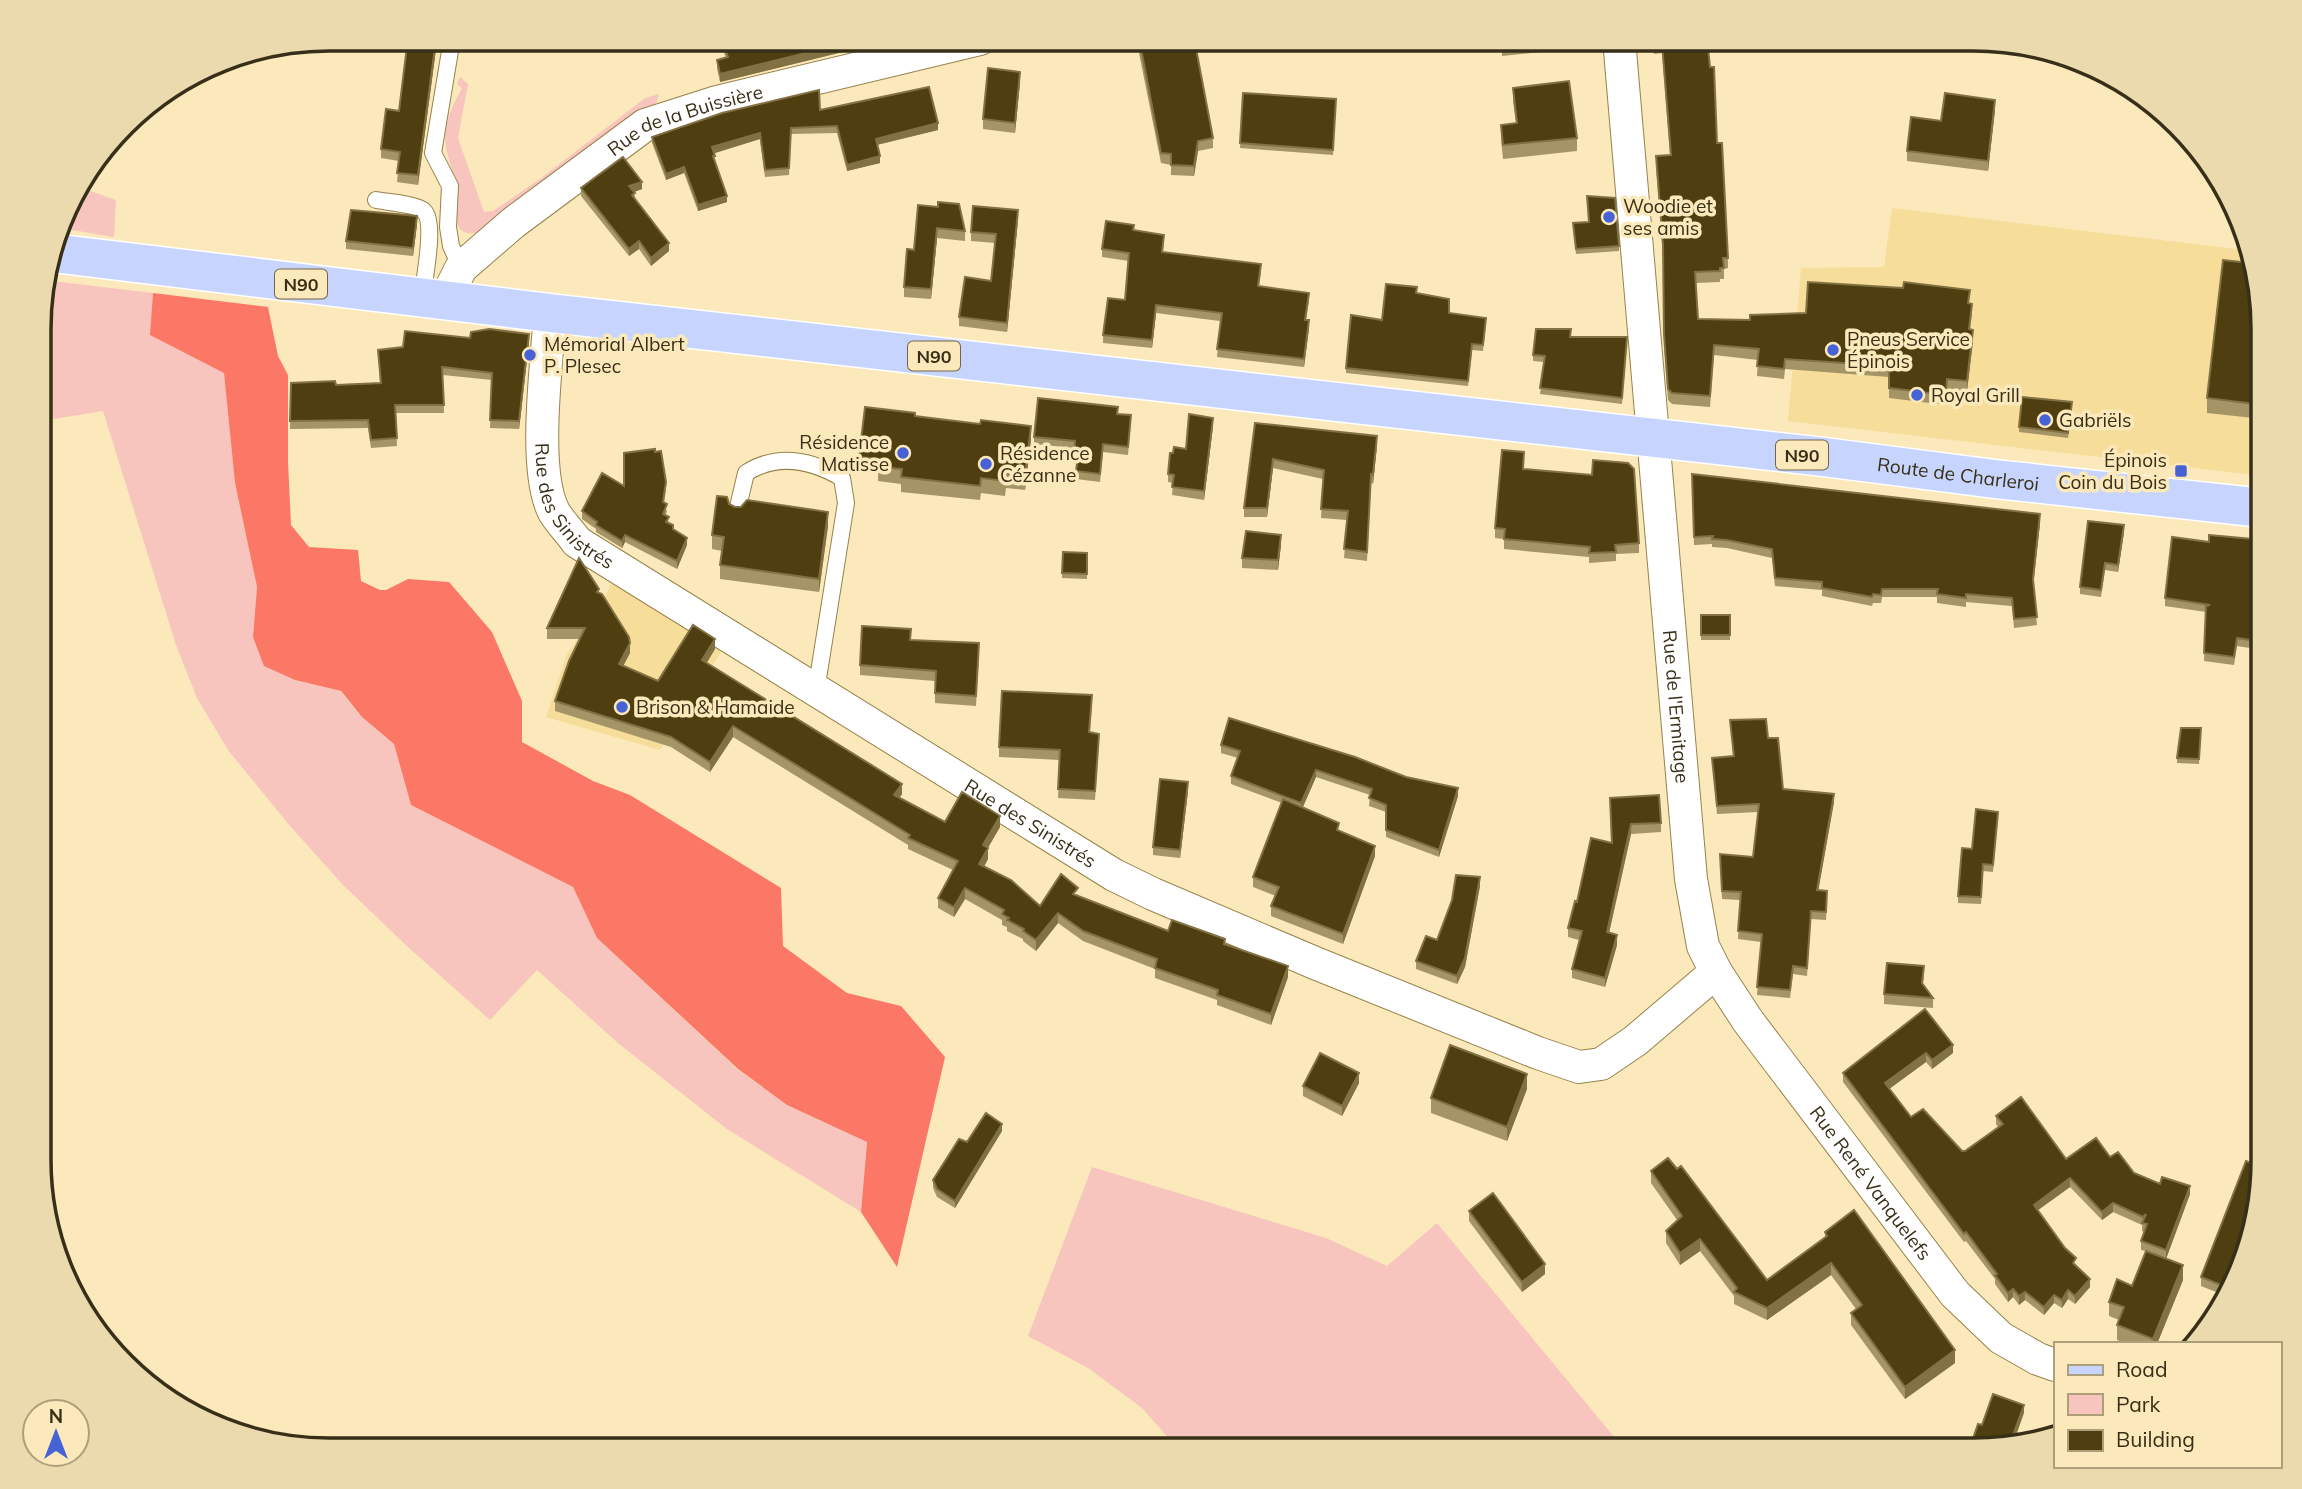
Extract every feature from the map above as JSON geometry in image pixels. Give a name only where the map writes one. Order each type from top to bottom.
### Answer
[{"type":"main road","name":"N90","points":[[61,254],[443,289],[550,313],[1655,438]]},
{"type":"main road","name":"Route de Charleroi","points":[[1655,438],[2251,507]]},
{"type":"street","name":"Rue de la Buissière","points":[[443,289],[513,223],[645,125],[717,102],[927,51]]},
{"type":"street","name":"Rue de l'Ermitage","points":[[1620,51],[1691,879],[1703,946],[1716,972]]},
{"type":"street","name":"Rue des Sinistrés","points":[[550,313],[542,458],[546,489],[554,512],[577,542],[1104,869],[1153,894],[1315,963],[1579,1067],[1601,1064],[1635,1041],[1716,972]]},
{"type":"street","name":"Rue René Vanquelefs","points":[[1716,972],[1748,1021],[1955,1294],[2001,1338],[2038,1359],[2054,1365]]},
{"type":"lane","points":[[443,289],[451,246],[448,227],[450,186],[433,153],[450,51]]},
{"type":"lane","points":[[376,200],[424,211],[430,222],[443,289]]},
{"type":"lane","points":[[737,511],[746,473],[761,464],[796,462],[823,467],[842,478],[846,503],[816,691]]},
{"type":"shaded area","points":[[1892,208],[2240,249],[2251,310],[2251,475],[1788,421],[1801,268],[1884,267]]},
{"type":"shaded area","points":[[153,293],[268,307],[278,356],[288,375],[291,525],[309,547],[358,550],[361,581],[380,590],[386,590],[408,579],[449,582],[492,632],[522,701],[522,742],[593,781],[630,795],[781,888],[783,946],[847,993],[901,1006],[945,1057],[897,1267],[861,1212],[867,1142],[787,1105],[738,1069],[597,938],[573,887],[411,805],[394,744],[362,717],[341,691],[295,680],[264,666],[253,637],[257,587],[235,483],[224,373],[150,335]]},
{"type":"shaded area","points":[[613,581],[725,645],[660,750],[546,717],[567,654]]},
{"type":"green space","points":[[460,77],[468,84],[458,138],[484,212],[493,211],[540,179],[645,98],[659,94],[654,110],[482,232],[468,233],[458,226],[454,180],[445,137],[448,118],[462,88],[457,84]]},
{"type":"green space","points":[[88,190],[116,200],[114,237],[69,229]]},
{"type":"green space","points":[[55,281],[153,293],[151,335],[224,372],[235,483],[257,587],[253,637],[295,680],[340,691],[362,717],[394,744],[411,805],[573,887],[597,938],[737,1069],[787,1105],[867,1142],[861,1212],[727,1129],[619,1044],[537,970],[490,1020],[343,885],[228,750],[197,698],[176,645],[103,411],[51,419],[51,310]]},
{"type":"green space","points":[[1092,1167],[1326,1238],[1387,1266],[1437,1223],[1615,1438],[1168,1438],[1142,1408],[1088,1368],[1028,1336]]},
{"type":"building","points":[[406,51],[435,51],[418,175],[397,173],[400,152],[381,149],[386,109],[399,111]]},
{"type":"building","points":[[726,51],[814,51],[720,74],[717,60],[728,57]]},
{"type":"building","points":[[1141,51],[1196,51],[1213,138],[1198,141],[1194,166],[1171,165],[1171,154],[1161,153]]},
{"type":"building","points":[[1663,51],[1708,51],[1710,67],[1714,67],[1717,143],[1722,143],[1728,258],[1723,258],[1724,268],[1720,268],[1720,271],[1695,272],[1698,319],[1750,320],[1750,315],[1806,313],[1808,282],[1903,288],[1904,282],[1970,290],[1968,303],[1972,304],[1969,329],[1973,330],[1967,381],[1947,379],[1946,395],[1889,388],[1889,366],[1785,359],[1784,369],[1757,366],[1759,349],[1714,345],[1710,396],[1672,393],[1668,389],[1664,334],[1663,245],[1656,156],[1671,155]]},
{"type":"building","points":[[988,68],[1020,72],[1015,123],[983,119]]},
{"type":"building","points":[[1569,81],[1577,138],[1503,145],[1501,125],[1517,123],[1513,88]]},
{"type":"building","points":[[929,87],[938,123],[876,139],[880,156],[847,165],[837,126],[791,128],[789,168],[765,170],[760,133],[712,147],[727,196],[698,205],[684,167],[666,174],[652,137],[722,113],[819,90],[820,110]]},
{"type":"building","points":[[1243,93],[1336,99],[1333,150],[1240,143]]},
{"type":"building","points":[[1945,93],[1995,100],[1988,161],[1907,151],[1911,117],[1941,121]]},
{"type":"building","points":[[623,157],[642,182],[629,186],[635,193],[632,195],[669,243],[651,258],[639,241],[629,249],[581,188]]},
{"type":"building","points":[[1587,196],[1615,198],[1619,246],[1576,249],[1573,223],[1589,222]]},
{"type":"building","points":[[938,202],[959,204],[965,231],[937,228],[931,289],[904,287],[907,249],[914,250],[918,205],[938,207]]},
{"type":"building","points":[[973,206],[1018,210],[1007,323],[959,317],[965,277],[991,281],[996,234],[971,232]]},
{"type":"building","points":[[351,210],[417,216],[413,248],[346,241]]},
{"type":"building","points":[[1106,221],[1134,225],[1133,230],[1164,235],[1162,252],[1261,264],[1258,286],[1309,293],[1304,359],[1217,349],[1222,313],[1156,305],[1152,340],[1103,335],[1108,298],[1125,300],[1129,253],[1102,249]]},
{"type":"building","points":[[2223,260],[2243,262],[2251,310],[2251,404],[2207,398]]},
{"type":"building","points":[[1386,284],[1417,287],[1416,293],[1449,299],[1449,313],[1486,318],[1483,345],[1472,344],[1468,381],[1346,368],[1351,315],[1382,320]]},
{"type":"building","points":[[489,329],[529,334],[519,421],[490,420],[492,373],[442,367],[444,405],[395,405],[397,438],[371,440],[368,420],[290,421],[291,383],[381,383],[378,350],[403,347],[405,331],[470,338],[471,332]]},
{"type":"building","points":[[1536,329],[1571,329],[1570,337],[1627,337],[1622,398],[1540,388],[1545,356],[1533,355]]},
{"type":"building","name":"Gabriëls","points":[[2022,397],[2072,402],[2068,433],[2019,427]]},
{"type":"building","points":[[1038,398],[1118,407],[1117,414],[1131,415],[1128,447],[1103,444],[1100,474],[1076,471],[1078,456],[1074,456],[1075,441],[1034,437]]},
{"type":"building","points":[[865,407],[980,424],[981,420],[1031,426],[1025,476],[1006,473],[1005,481],[981,478],[980,486],[901,477],[902,469],[878,467],[879,459],[859,457]]},
{"type":"building","points":[[1189,414],[1213,418],[1204,491],[1172,487],[1174,475],[1168,474],[1170,453],[1173,453],[1174,447],[1186,449]]},
{"type":"building","points":[[1255,423],[1377,436],[1373,475],[1371,474],[1367,552],[1344,549],[1348,511],[1321,509],[1324,470],[1273,459],[1267,508],[1244,508]]},
{"type":"building","points":[[655,449],[655,452],[661,451],[666,482],[663,502],[667,504],[663,514],[669,517],[666,522],[673,525],[673,529],[687,538],[677,561],[625,535],[622,541],[596,525],[597,522],[582,511],[602,473],[624,486],[624,453]]},
{"type":"building","points":[[1502,450],[1524,452],[1523,469],[1592,475],[1593,460],[1628,463],[1634,469],[1639,543],[1615,545],[1616,552],[1589,553],[1590,547],[1504,539],[1505,529],[1495,528]]},
{"type":"building","points":[[1692,474],[2040,514],[2033,579],[2037,617],[2014,619],[2012,598],[1966,594],[1966,598],[1937,594],[1938,589],[1882,589],[1881,595],[1873,594],[1872,597],[1822,588],[1822,582],[1775,578],[1772,549],[1712,539],[1713,536],[1694,537]]},
{"type":"building","points":[[717,496],[727,497],[729,504],[735,507],[741,507],[747,500],[828,512],[819,579],[720,565],[724,537],[712,535]]},
{"type":"building","points":[[2088,521],[2124,525],[2118,565],[2105,563],[2101,590],[2080,587]]},
{"type":"building","points":[[1246,531],[1281,535],[1278,560],[1242,558]]},
{"type":"building","points":[[2209,535],[2251,539],[2250,640],[2237,638],[2234,657],[2204,653],[2206,606],[2210,605],[2165,598],[2172,537],[2209,542]]},
{"type":"building","points":[[1063,552],[1087,553],[1087,574],[1062,573]]},
{"type":"building","points":[[579,558],[599,589],[597,592],[602,594],[629,637],[630,643],[619,664],[658,681],[693,625],[715,639],[702,660],[902,784],[894,795],[945,822],[962,792],[1000,816],[983,845],[988,848],[979,864],[1011,880],[1040,906],[1061,874],[1078,888],[1073,894],[1168,931],[1172,920],[1225,939],[1224,944],[1288,966],[1271,1014],[1217,995],[1218,990],[1155,968],[1157,959],[1083,931],[1058,913],[1036,940],[1023,931],[1024,929],[1007,920],[1009,918],[1002,914],[1004,910],[965,888],[954,907],[938,898],[958,861],[908,838],[910,835],[733,726],[710,762],[671,737],[555,701],[569,661],[585,628],[547,628]]},
{"type":"building","points":[[1701,615],[1730,615],[1730,635],[1701,635]]},
{"type":"building","points":[[862,626],[911,629],[910,640],[979,643],[976,696],[935,693],[936,671],[860,665]]},
{"type":"building","points":[[1002,691],[1092,695],[1089,732],[1099,734],[1095,791],[1058,789],[1060,750],[999,747]]},
{"type":"building","points":[[1229,718],[1355,757],[1406,777],[1458,788],[1439,850],[1386,830],[1386,805],[1369,798],[1372,789],[1316,770],[1301,803],[1231,776],[1240,751],[1221,745]]},
{"type":"building","points":[[1766,719],[1768,738],[1778,738],[1783,789],[1834,794],[1817,890],[1827,891],[1826,912],[1811,911],[1807,968],[1793,966],[1790,990],[1757,987],[1762,934],[1738,931],[1741,892],[1722,891],[1720,854],[1753,857],[1759,804],[1717,806],[1712,758],[1734,756],[1730,720]]},
{"type":"building","points":[[2181,728],[2201,728],[2199,759],[2177,758]]},
{"type":"building","points":[[1160,779],[1188,782],[1180,850],[1153,847]]},
{"type":"building","points":[[1659,795],[1661,823],[1631,824],[1607,932],[1617,935],[1605,978],[1572,969],[1582,931],[1568,928],[1575,901],[1577,902],[1591,838],[1612,843],[1610,798]]},
{"type":"building","points":[[1283,799],[1339,823],[1337,830],[1375,846],[1343,934],[1271,906],[1279,887],[1253,877]]},
{"type":"building","points":[[1976,809],[1998,812],[1993,865],[1983,864],[1981,897],[1958,896],[1962,848],[1972,849]]},
{"type":"building","points":[[1456,875],[1480,877],[1465,958],[1457,976],[1416,961],[1426,936],[1437,940],[1452,900]]},
{"type":"building","points":[[1887,963],[1924,966],[1922,983],[1933,998],[1884,994]]},
{"type":"building","points":[[1925,1009],[1953,1045],[1932,1060],[1926,1053],[1885,1083],[1911,1117],[1923,1109],[1962,1151],[1965,1151],[2003,1124],[1996,1116],[2021,1097],[2066,1159],[2096,1138],[2110,1157],[2118,1152],[2134,1173],[2160,1184],[2162,1177],[2190,1186],[2166,1250],[2141,1241],[2147,1224],[2142,1223],[2146,1214],[2143,1217],[2113,1203],[2102,1212],[2070,1178],[2034,1205],[2065,1248],[2076,1258],[2073,1263],[2090,1279],[2075,1296],[2068,1290],[2062,1300],[2054,1295],[2044,1307],[2025,1292],[2019,1296],[2013,1289],[2008,1293],[1966,1232],[1964,1234],[1843,1073]]},
{"type":"building","points":[[1450,1045],[1527,1074],[1507,1127],[1431,1098]]},
{"type":"building","points":[[1320,1053],[1359,1073],[1342,1106],[1303,1086]]},
{"type":"building","points":[[986,1113],[1002,1124],[955,1201],[937,1189],[933,1180],[959,1139],[967,1142]]},
{"type":"building","points":[[1668,1158],[1677,1169],[1681,1166],[1767,1280],[1827,1236],[1825,1232],[1854,1210],[1955,1350],[1905,1387],[1851,1313],[1862,1305],[1831,1263],[1767,1308],[1734,1292],[1737,1288],[1700,1239],[1680,1253],[1666,1231],[1682,1216],[1651,1171]]},
{"type":"building","points":[[2246,1161],[2251,1163],[2249,1197],[2242,1233],[2223,1283],[2222,1285],[2201,1277]]},
{"type":"building","points":[[1493,1193],[1545,1264],[1522,1282],[1469,1211]]},
{"type":"building","points":[[2146,1251],[2183,1265],[2153,1339],[2117,1325],[2124,1307],[2109,1302],[2117,1279],[2132,1286]]},
{"type":"building","points":[[1993,1394],[2024,1405],[2013,1436],[1973,1438],[1978,1424],[1982,1425]]},
{"type":"place","name":"Woodie et ses amis","points":[[1609,217]]},
{"type":"place","name":"Pneus Service Épinois","points":[[1833,350]]},
{"type":"place","name":"Mémorial Albert P. Plesec","points":[[530,355]]},
{"type":"place","name":"Royal Grill","points":[[1917,395]]},
{"type":"place","name":"Gabriëls","points":[[2045,420]]},
{"type":"place","name":"Résidence Matisse","points":[[903,453]]},
{"type":"place","name":"Résidence Cézanne","points":[[986,464]]},
{"type":"place","name":"Épinois Coin du Bois","points":[[2181,471]]},
{"type":"place","name":"Brison & Hamaide","points":[[622,707]]}]
